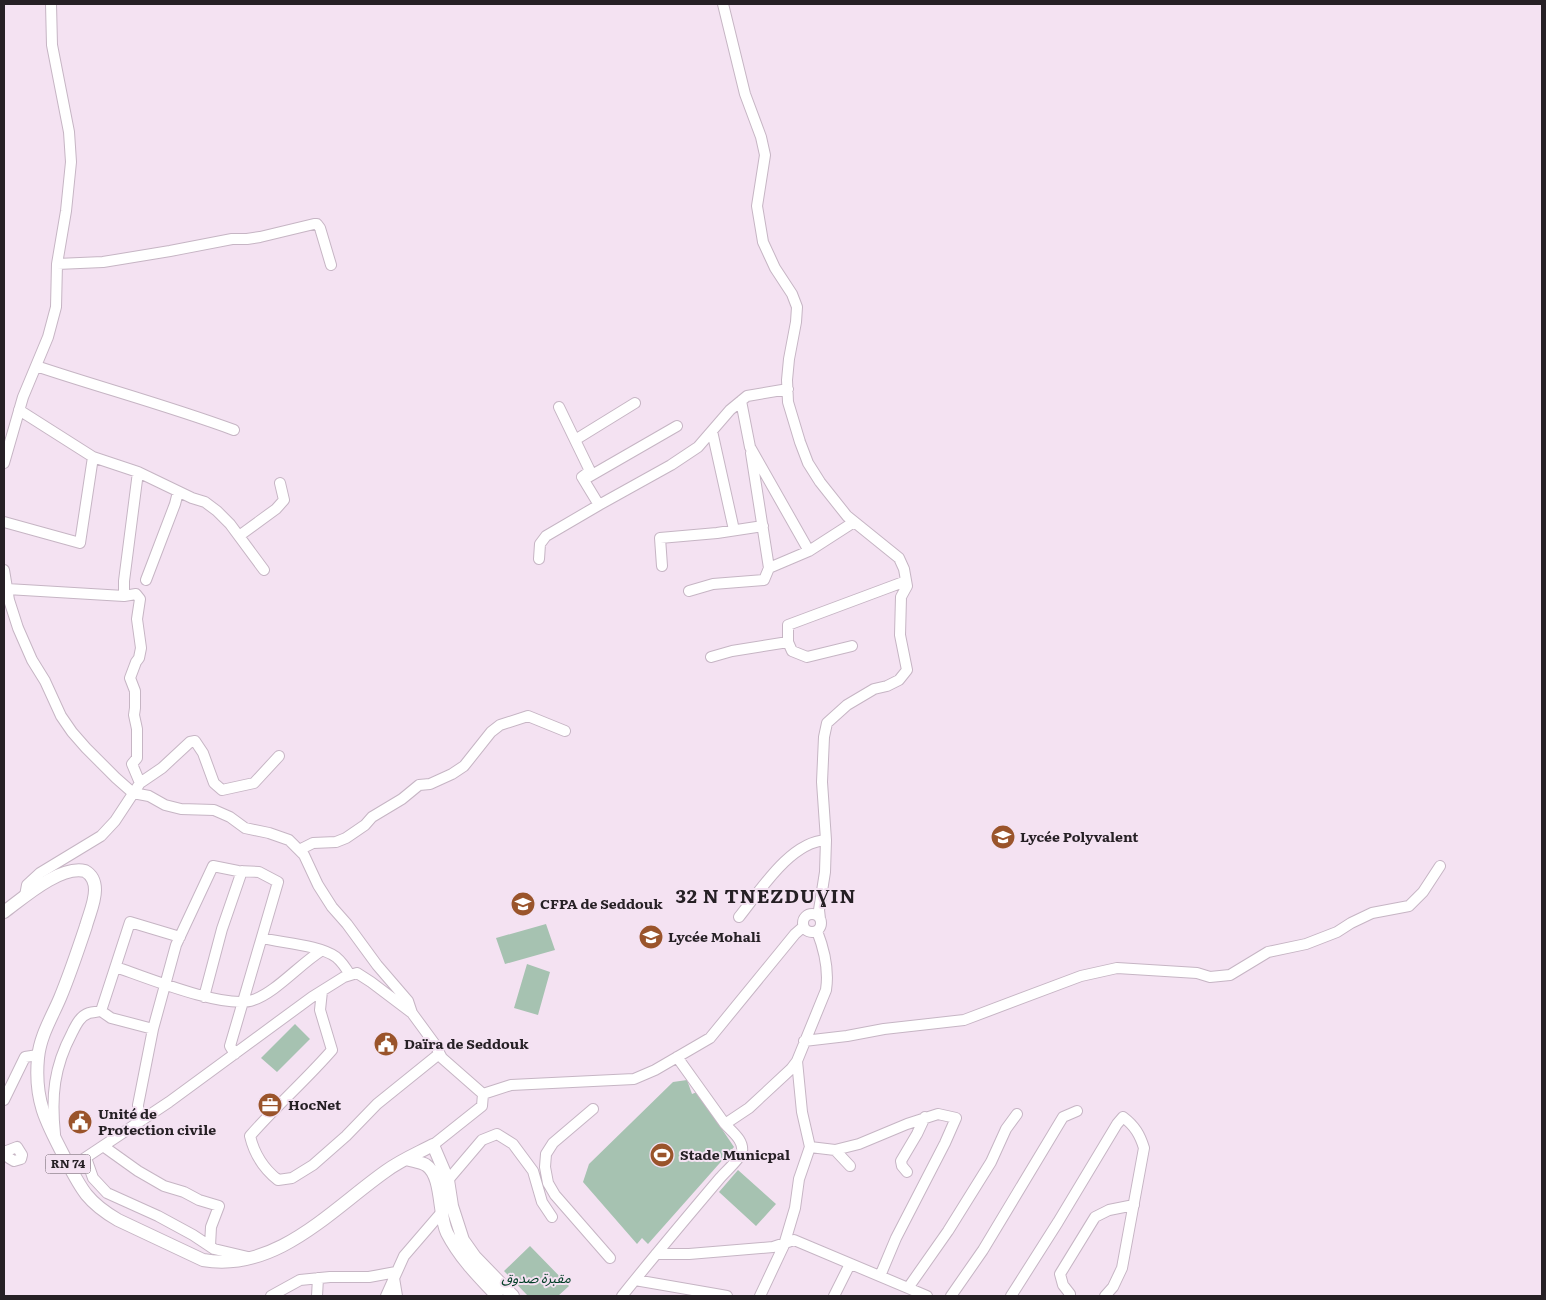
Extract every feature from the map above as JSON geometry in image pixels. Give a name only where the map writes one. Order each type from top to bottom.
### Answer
[{"type":"main road","name":"RN 74","points":[[4,912],[25,896],[59,875],[74,870],[85,871],[94,882],[95,890],[92,904],[78,951],[46,1027],[38,1055],[37,1087],[40,1105],[56,1142],[80,1187],[93,1203],[118,1220],[203,1260],[218,1263],[251,1258],[288,1243],[312,1227],[386,1170],[433,1145]]},
{"type":"main road","points":[[433,1145],[448,1180],[452,1206],[463,1240],[475,1257],[513,1296]]},
{"type":"main road","points":[[408,1159],[425,1164],[430,1169],[436,1180],[446,1231],[455,1248],[469,1267],[498,1296]]},
{"type":"street","points":[[4,463],[19,410],[48,337],[56,307],[57,264],[66,211],[70,162],[69,132],[52,45],[51,4]]},
{"type":"street","points":[[723,4],[745,94],[765,155],[757,206],[763,242],[775,268],[792,294],[797,307],[789,359],[788,402],[800,442],[808,463],[832,498],[854,522],[899,558],[904,569],[907,586],[901,597],[900,635],[907,670],[899,680],[887,686],[874,689],[847,705],[827,723],[824,737],[822,782],[826,840],[825,872],[819,906],[815,916],[803,920],[803,927],[808,932],[817,931],[821,925],[815,916]]},
{"type":"street","points":[[57,264],[103,262],[170,252],[232,239],[260,237],[317,224],[320,228],[331,265]]},
{"type":"street","points":[[36,366],[116,392],[177,409],[234,430]]},
{"type":"street","points":[[539,559],[540,544],[546,536],[671,465],[698,446],[730,410],[747,396],[788,389]]},
{"type":"street","points":[[689,591],[713,584],[764,580],[769,568],[750,447],[740,401]]},
{"type":"street","points":[[575,440],[635,403]]},
{"type":"street","points":[[559,407],[590,470],[582,477],[599,505]]},
{"type":"street","points":[[19,410],[93,457],[138,472],[178,492],[205,502],[217,511],[239,536],[264,570]]},
{"type":"street","points":[[584,480],[677,426]]},
{"type":"street","points":[[712,431],[734,530]]},
{"type":"street","points":[[750,447],[809,551]]},
{"type":"street","points":[[4,522],[80,543],[93,457]]},
{"type":"street","points":[[124,596],[124,581],[138,472]]},
{"type":"street","points":[[239,536],[284,500],[280,483]]},
{"type":"street","points":[[146,580],[178,492]]},
{"type":"street","points":[[769,568],[809,551],[854,522]]},
{"type":"street","points":[[662,566],[660,538],[763,526]]},
{"type":"street","points":[[4,570],[7,589],[18,628],[32,660],[45,681],[61,716],[86,748],[133,793],[148,796],[181,809],[214,810],[230,817],[245,828],[289,840],[304,855],[318,885],[332,907],[408,1001],[412,1014],[442,1058],[483,1094]]},
{"type":"street","points":[[852,646],[807,657],[792,651],[788,642],[788,626],[906,581]]},
{"type":"street","points":[[7,589],[124,596],[136,594],[140,599],[137,619],[141,648],[140,658],[136,662],[130,678],[135,691],[134,715],[137,729],[137,758],[132,764],[140,783]]},
{"type":"street","points":[[711,657],[732,651],[788,642]]},
{"type":"street","points":[[299,850],[312,843],[336,842],[346,838],[365,825],[372,817],[402,799],[419,785],[430,784],[452,774],[464,766],[490,732],[500,726],[528,716],[565,731]]},
{"type":"street","points":[[25,896],[27,885],[40,873],[101,836],[115,821],[140,783],[162,768],[190,742],[195,741],[203,753],[214,782],[222,790],[254,783],[279,756]]},
{"type":"street","points":[[739,917],[791,856],[817,840],[826,840]]},
{"type":"street","points":[[139,1122],[138,1105],[153,1029],[166,984],[180,937],[213,866],[259,872],[278,882],[230,1046],[235,1054]]},
{"type":"street","points":[[804,1041],[964,1020],[1081,976],[1117,968],[1197,973],[1210,977],[1230,975],[1268,952],[1306,944],[1337,932],[1351,923],[1372,914],[1409,906],[1423,892],[1440,866]]},
{"type":"street","points":[[204,996],[222,929],[242,871]]},
{"type":"street","points":[[101,1011],[130,922],[180,937]]},
{"type":"street","points":[[483,1094],[511,1085],[634,1079],[655,1070],[710,1038],[795,934],[803,927]]},
{"type":"street","points":[[725,1124],[749,1108],[781,1080],[796,1061],[824,996],[827,984],[823,950],[817,931]]},
{"type":"street","points":[[262,938],[334,955],[345,965],[350,975]]},
{"type":"street","points":[[116,967],[204,996],[242,1003],[254,1000],[273,989],[321,951]]},
{"type":"street","points":[[70,1168],[139,1122],[344,977],[357,974],[371,982],[412,1014]]},
{"type":"street","points":[[322,991],[320,1010],[332,1050],[296,1089],[264,1119],[250,1136],[253,1149],[267,1171],[278,1180],[292,1178],[313,1164],[346,1136],[377,1104],[439,1054]]},
{"type":"street","points":[[56,1142],[53,1118],[55,1075],[63,1049],[78,1021],[88,1013],[101,1011],[111,1018],[153,1029]]},
{"type":"street","points":[[4,1100],[25,1057],[38,1055]]},
{"type":"street","points":[[622,1296],[731,1165],[740,1157],[742,1146],[739,1138],[725,1124],[677,1057]]},
{"type":"street","points":[[760,1296],[784,1244],[795,1208],[799,1179],[810,1147],[802,1112],[796,1061]]},
{"type":"street","points":[[433,1145],[482,1106],[483,1094]]},
{"type":"street","points":[[594,1109],[553,1143],[546,1154],[545,1167],[548,1183],[555,1195],[610,1258]]},
{"type":"street","points":[[951,1296],[983,1250],[1056,1127],[1063,1117],[1077,1111]]},
{"type":"street","points":[[810,1147],[835,1150],[859,1144],[938,1114],[956,1118],[896,1238],[880,1276]]},
{"type":"street","points":[[911,1292],[991,1162],[1006,1130],[1017,1114]]},
{"type":"street","points":[[1011,1296],[1123,1117],[1132,1124],[1141,1136],[1144,1148],[1122,1268],[1113,1287],[1105,1296]]},
{"type":"street","points":[[907,1172],[902,1166],[901,1161],[925,1118]]},
{"type":"street","points":[[448,1180],[482,1140],[496,1134],[513,1144],[533,1171],[542,1202],[552,1217]]},
{"type":"street","points":[[103,1146],[138,1171],[164,1186],[219,1206],[211,1227],[210,1246]]},
{"type":"street","points":[[835,1150],[850,1166]]},
{"type":"street","points":[[86,1158],[93,1178],[107,1193],[158,1216],[214,1249],[251,1258]]},
{"type":"street","points":[[539,1191],[548,1183]]},
{"type":"street","points":[[1069,1296],[1070,1294],[1063,1285],[1060,1274],[1095,1217],[1109,1210],[1134,1205]]},
{"type":"street","points":[[386,1296],[404,1256],[441,1213]]},
{"type":"street","points":[[656,1254],[689,1254],[773,1247],[794,1240],[880,1276],[911,1292],[927,1296]]},
{"type":"street","points":[[834,1296],[850,1264]]},
{"type":"street","points":[[271,1296],[300,1280],[395,1275]]},
{"type":"street","points":[[395,1275],[397,1296]]},
{"type":"street","points":[[317,1296],[318,1278]]},
{"type":"street","points":[[635,1280],[727,1296]]},
{"type":"green space","points":[[546,924],[555,950],[505,964],[496,938]]},
{"type":"green space","points":[[527,964],[550,972],[538,1015],[514,1008]]},
{"type":"green space","points":[[295,1024],[310,1039],[277,1072],[261,1058]]},
{"type":"green space","name":"Stade Municpal","points":[[687,1080],[692,1094],[697,1092],[734,1147],[648,1244],[642,1238],[637,1244],[583,1182],[589,1164],[673,1082]]},
{"type":"green space","points":[[738,1170],[776,1204],[756,1226],[719,1192]]},
{"type":"green space","name":"مقبرة صدوق","points":[[530,1246],[569,1286],[558,1296],[528,1296],[504,1271]]},
{"type":"place","name":"Lycée Polyvalent","points":[[1003,837]]},
{"type":"place","name":"CFPA de Seddouk","points":[[523,904]]},
{"type":"place","name":"Lycée Mohali","points":[[651,937]]},
{"type":"place","name":"Daïra de Seddouk","points":[[386,1044]]},
{"type":"place","name":"HocNet","points":[[270,1105]]},
{"type":"place","name":"Unité de Protection civile","points":[[80,1122]]},
{"type":"place","name":"Stade Municpal","points":[[662,1155]]},
{"type":"district","name":"32 N TNEZDUƔIN","points":[[766,896]]}]
